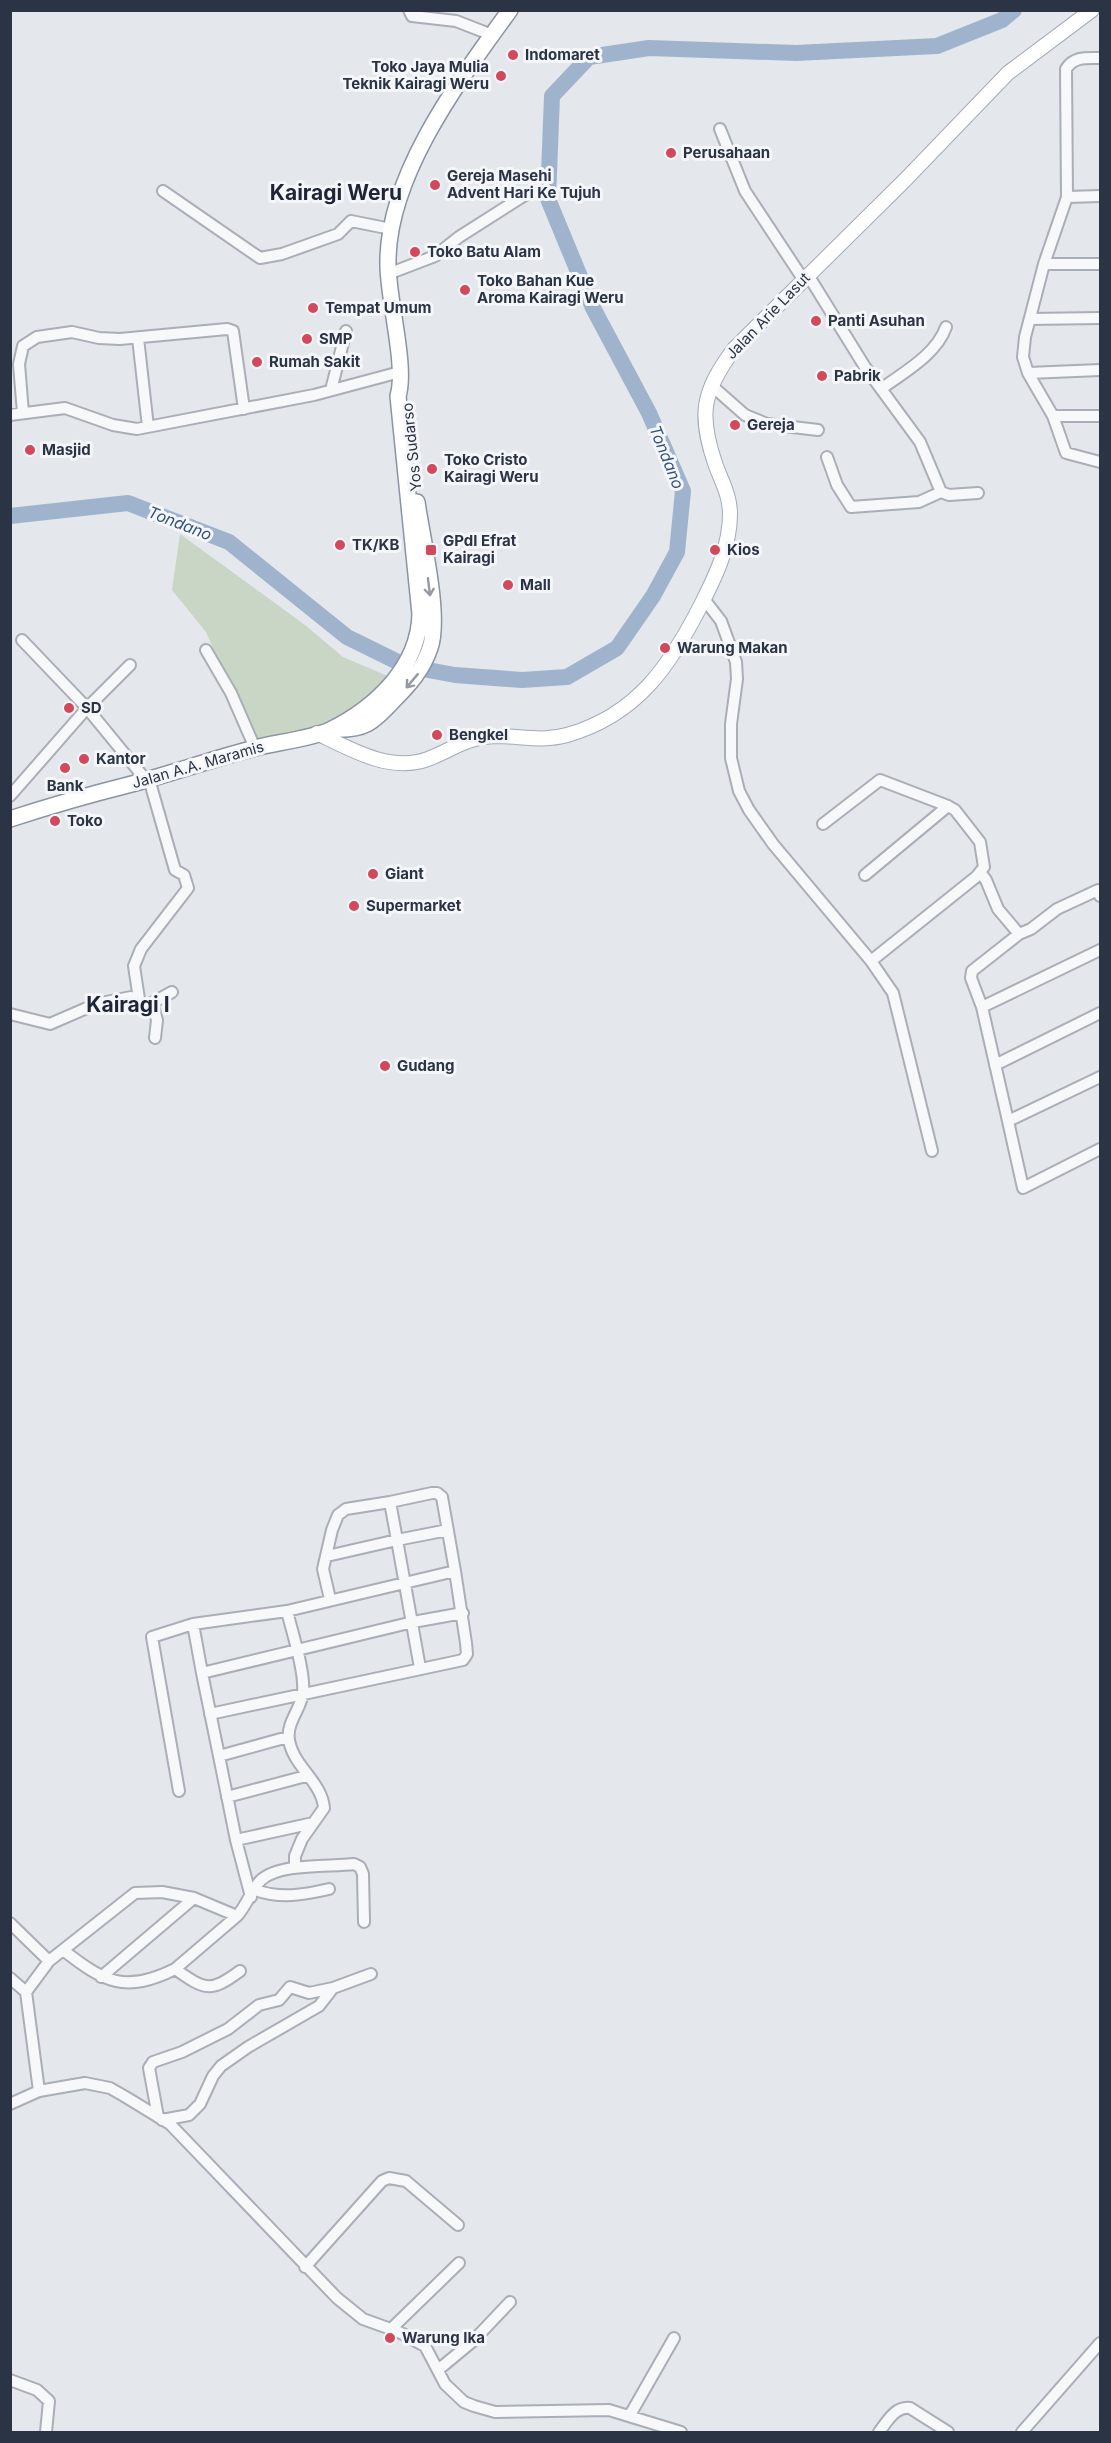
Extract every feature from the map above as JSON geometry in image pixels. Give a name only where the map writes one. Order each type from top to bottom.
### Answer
[{"type":"highway","points":[[401,378],[388,274],[391,229],[421,148],[445,102],[510,10]]},
{"type":"highway","name":"Yos Sudarso","points":[[379,706],[401,672],[418,636],[420,614],[398,396],[401,378]]},
{"type":"highway","name":"Yos Sudarso","points":[[324,731],[379,706],[418,674],[431,646],[434,625],[409,411],[401,378]]},
{"type":"highway","name":"Jalan A.A. Maramis","points":[[10,819],[68,799],[324,731]]},
{"type":"main road","name":"Jalan Arie Lasut","points":[[324,731],[389,762],[417,762],[478,737],[546,739],[593,726],[650,686],[682,643],[721,566],[730,516],[729,500],[716,464],[704,410],[711,385],[734,349],[905,180],[1008,73],[1092,10]]},
{"type":"street","points":[[409,10],[412,16],[431,14],[492,35]]},
{"type":"street","points":[[1101,58],[1083,58],[1070,63],[1066,69],[1067,197],[1044,264],[1025,337],[1023,357],[1028,373],[1053,416],[1066,453],[1101,462]]},
{"type":"street","points":[[720,129],[745,191],[880,389],[920,442],[941,492]]},
{"type":"street","points":[[163,191],[260,258],[282,254],[338,234],[351,220],[391,229]]},
{"type":"street","points":[[388,274],[435,256],[459,237],[528,194]]},
{"type":"street","points":[[1067,197],[1101,196]]},
{"type":"street","points":[[1044,264],[1101,264]]},
{"type":"street","points":[[1030,319],[1101,318]]},
{"type":"street","points":[[880,389],[927,354],[942,338],[946,327]]},
{"type":"street","points":[[23,413],[20,351],[29,340],[72,332],[99,338],[138,338],[227,329],[233,331],[244,408]]},
{"type":"street","points":[[332,390],[346,331]]},
{"type":"street","points":[[138,338],[148,427]]},
{"type":"street","points":[[1028,373],[1101,370]]},
{"type":"street","points":[[10,415],[65,408],[112,425],[137,429],[401,378]]},
{"type":"street","points":[[711,385],[745,415],[768,424],[818,430]]},
{"type":"street","points":[[1053,416],[1101,416]]},
{"type":"street","points":[[827,457],[833,477],[851,507],[919,502],[941,492],[949,495],[978,493]]},
{"type":"street","points":[[704,599],[721,621],[736,662],[737,679],[731,724],[731,758],[739,791],[748,810],[773,844],[871,961],[893,993],[932,1151]]},
{"type":"street","points":[[22,640],[87,708],[147,779],[175,870],[184,875],[188,888],[141,949],[134,966],[139,999]]},
{"type":"street","points":[[206,650],[231,693],[255,748]]},
{"type":"street","points":[[10,796],[87,708],[130,665]]},
{"type":"street","points":[[823,825],[880,780],[955,810],[980,842],[984,867],[980,872],[871,961]]},
{"type":"street","points":[[865,875],[948,806]]},
{"type":"street","points":[[980,872],[986,880],[998,909],[1019,934]]},
{"type":"street","points":[[1101,896],[1098,890],[1057,909],[1031,929],[1019,934],[972,971],[971,978],[982,1008],[1023,1188],[1101,1149]]},
{"type":"street","points":[[982,1008],[1101,950]]},
{"type":"street","points":[[10,1014],[50,1024],[96,1004],[131,997],[152,1003],[172,992]]},
{"type":"street","points":[[152,1003],[157,1020],[155,1038]]},
{"type":"street","points":[[995,1065],[1101,1013]]},
{"type":"street","points":[[1008,1121],[1101,1077]]},
{"type":"street","points":[[210,1714],[465,1658],[463,1613],[442,1497],[437,1493],[341,1511],[332,1530],[324,1574],[330,1599]]},
{"type":"street","points":[[390,1502],[420,1668]]},
{"type":"street","points":[[327,1556],[448,1530]]},
{"type":"street","points":[[179,1791],[152,1637],[193,1624],[287,1611],[455,1570]]},
{"type":"street","points":[[287,1611],[297,1650],[303,1693],[288,1737],[292,1752],[324,1801],[323,1814],[313,1823],[298,1847],[295,1868]]},
{"type":"street","points":[[202,1673],[413,1622],[463,1613]]},
{"type":"street","points":[[193,1624],[236,1840],[253,1894]]},
{"type":"street","points":[[219,1756],[288,1737]]},
{"type":"street","points":[[227,1797],[306,1776]]},
{"type":"street","points":[[236,1840],[313,1823]]},
{"type":"street","points":[[63,1950],[101,1977],[129,1984],[140,1983],[175,1969],[237,1916],[267,1876],[295,1868],[357,1865],[363,1874],[364,1922]]},
{"type":"street","points":[[253,1894],[292,1896],[329,1889]]},
{"type":"street","points":[[26,1992],[49,1961],[135,1893],[162,1892],[194,1898],[237,1916]]},
{"type":"street","points":[[101,1977],[194,1898]]},
{"type":"street","points":[[10,1923],[49,1961]]},
{"type":"street","points":[[175,1969],[194,1982],[212,1987],[219,1986],[240,1971]]},
{"type":"street","points":[[160,2118],[149,2068],[153,2062],[182,2052],[228,2029],[259,2004],[279,2000],[290,1987],[309,1993],[333,1988],[371,1974]]},
{"type":"street","points":[[10,1978],[26,1992],[39,2091]]},
{"type":"street","points":[[160,2118],[189,2115],[200,2104],[213,2076],[222,2066],[248,2047],[319,2006],[333,1988]]},
{"type":"street","points":[[10,2104],[39,2091],[86,2083],[98,2084],[110,2088],[170,2124],[305,2267],[361,2317],[425,2346],[453,2393],[464,2402],[495,2412],[609,2410],[681,2433]]},
{"type":"street","points":[[305,2267],[382,2181],[389,2178],[406,2181],[458,2225]]},
{"type":"street","points":[[391,2329],[459,2263]]},
{"type":"street","points":[[438,2370],[473,2342],[510,2302]]},
{"type":"street","points":[[630,2415],[674,2337]]},
{"type":"street","points":[[1022,2433],[1101,2343]]},
{"type":"street","points":[[10,2380],[37,2390],[50,2401],[46,2433]]},
{"type":"street","points":[[879,2433],[896,2411],[904,2407],[910,2408],[948,2433]]},
{"type":"green space","points":[[180,534],[305,625],[343,657],[390,677],[351,716],[256,747],[206,632],[172,590]]},
{"type":"waterway","name":"Tondano","points":[[10,516],[128,503],[229,542],[347,637],[406,666],[455,675],[522,680],[567,677],[617,648],[653,596],[677,552],[683,491],[649,413],[593,308],[548,199],[552,96],[589,57],[649,48],[796,53],[937,46],[1002,20],[1014,10]]},
{"type":"place","name":"Indomaret","points":[[513,55]]},
{"type":"place","name":"Toko Jaya Mulia Teknik Kairagi Weru","points":[[501,76]]},
{"type":"place","name":"Perusahaan","points":[[671,153]]},
{"type":"place","name":"Gereja Masehi Advent Hari Ke Tujuh","points":[[435,185]]},
{"type":"place","name":"Toko Batu Alam","points":[[415,252]]},
{"type":"place","name":"Toko Bahan Kue Aroma Kairagi Weru","points":[[465,290]]},
{"type":"place","name":"Tempat Umum","points":[[313,308]]},
{"type":"place","name":"Panti Asuhan","points":[[816,321]]},
{"type":"place","name":"SMP","points":[[307,339]]},
{"type":"place","name":"Rumah Sakit","points":[[257,362]]},
{"type":"place","name":"Pabrik","points":[[822,376]]},
{"type":"place","name":"Gereja","points":[[735,425]]},
{"type":"place","name":"Masjid","points":[[30,450]]},
{"type":"place","name":"Toko Cristo Kairagi Weru","points":[[432,469]]},
{"type":"place","name":"TK/KB","points":[[340,545]]},
{"type":"place","name":"GPdI Efrat Kairagi","points":[[431,550]]},
{"type":"place","name":"Kios","points":[[715,550]]},
{"type":"place","name":"Mall","points":[[508,585]]},
{"type":"place","name":"Warung Makan","points":[[665,648]]},
{"type":"place","name":"SD","points":[[69,708]]},
{"type":"place","name":"Bengkel","points":[[437,735]]},
{"type":"place","name":"Kantor","points":[[84,759]]},
{"type":"place","name":"Bank","points":[[65,768]]},
{"type":"place","name":"Toko","points":[[55,821]]},
{"type":"place","name":"Giant","points":[[373,874]]},
{"type":"place","name":"Supermarket","points":[[354,906]]},
{"type":"place","name":"Gudang","points":[[385,1066]]},
{"type":"place","name":"Warung Ika","points":[[390,2338]]},
{"type":"district","name":"Kairagi Weru","points":[[336,193]]},
{"type":"district","name":"Kairagi I","points":[[128,1005]]}]
